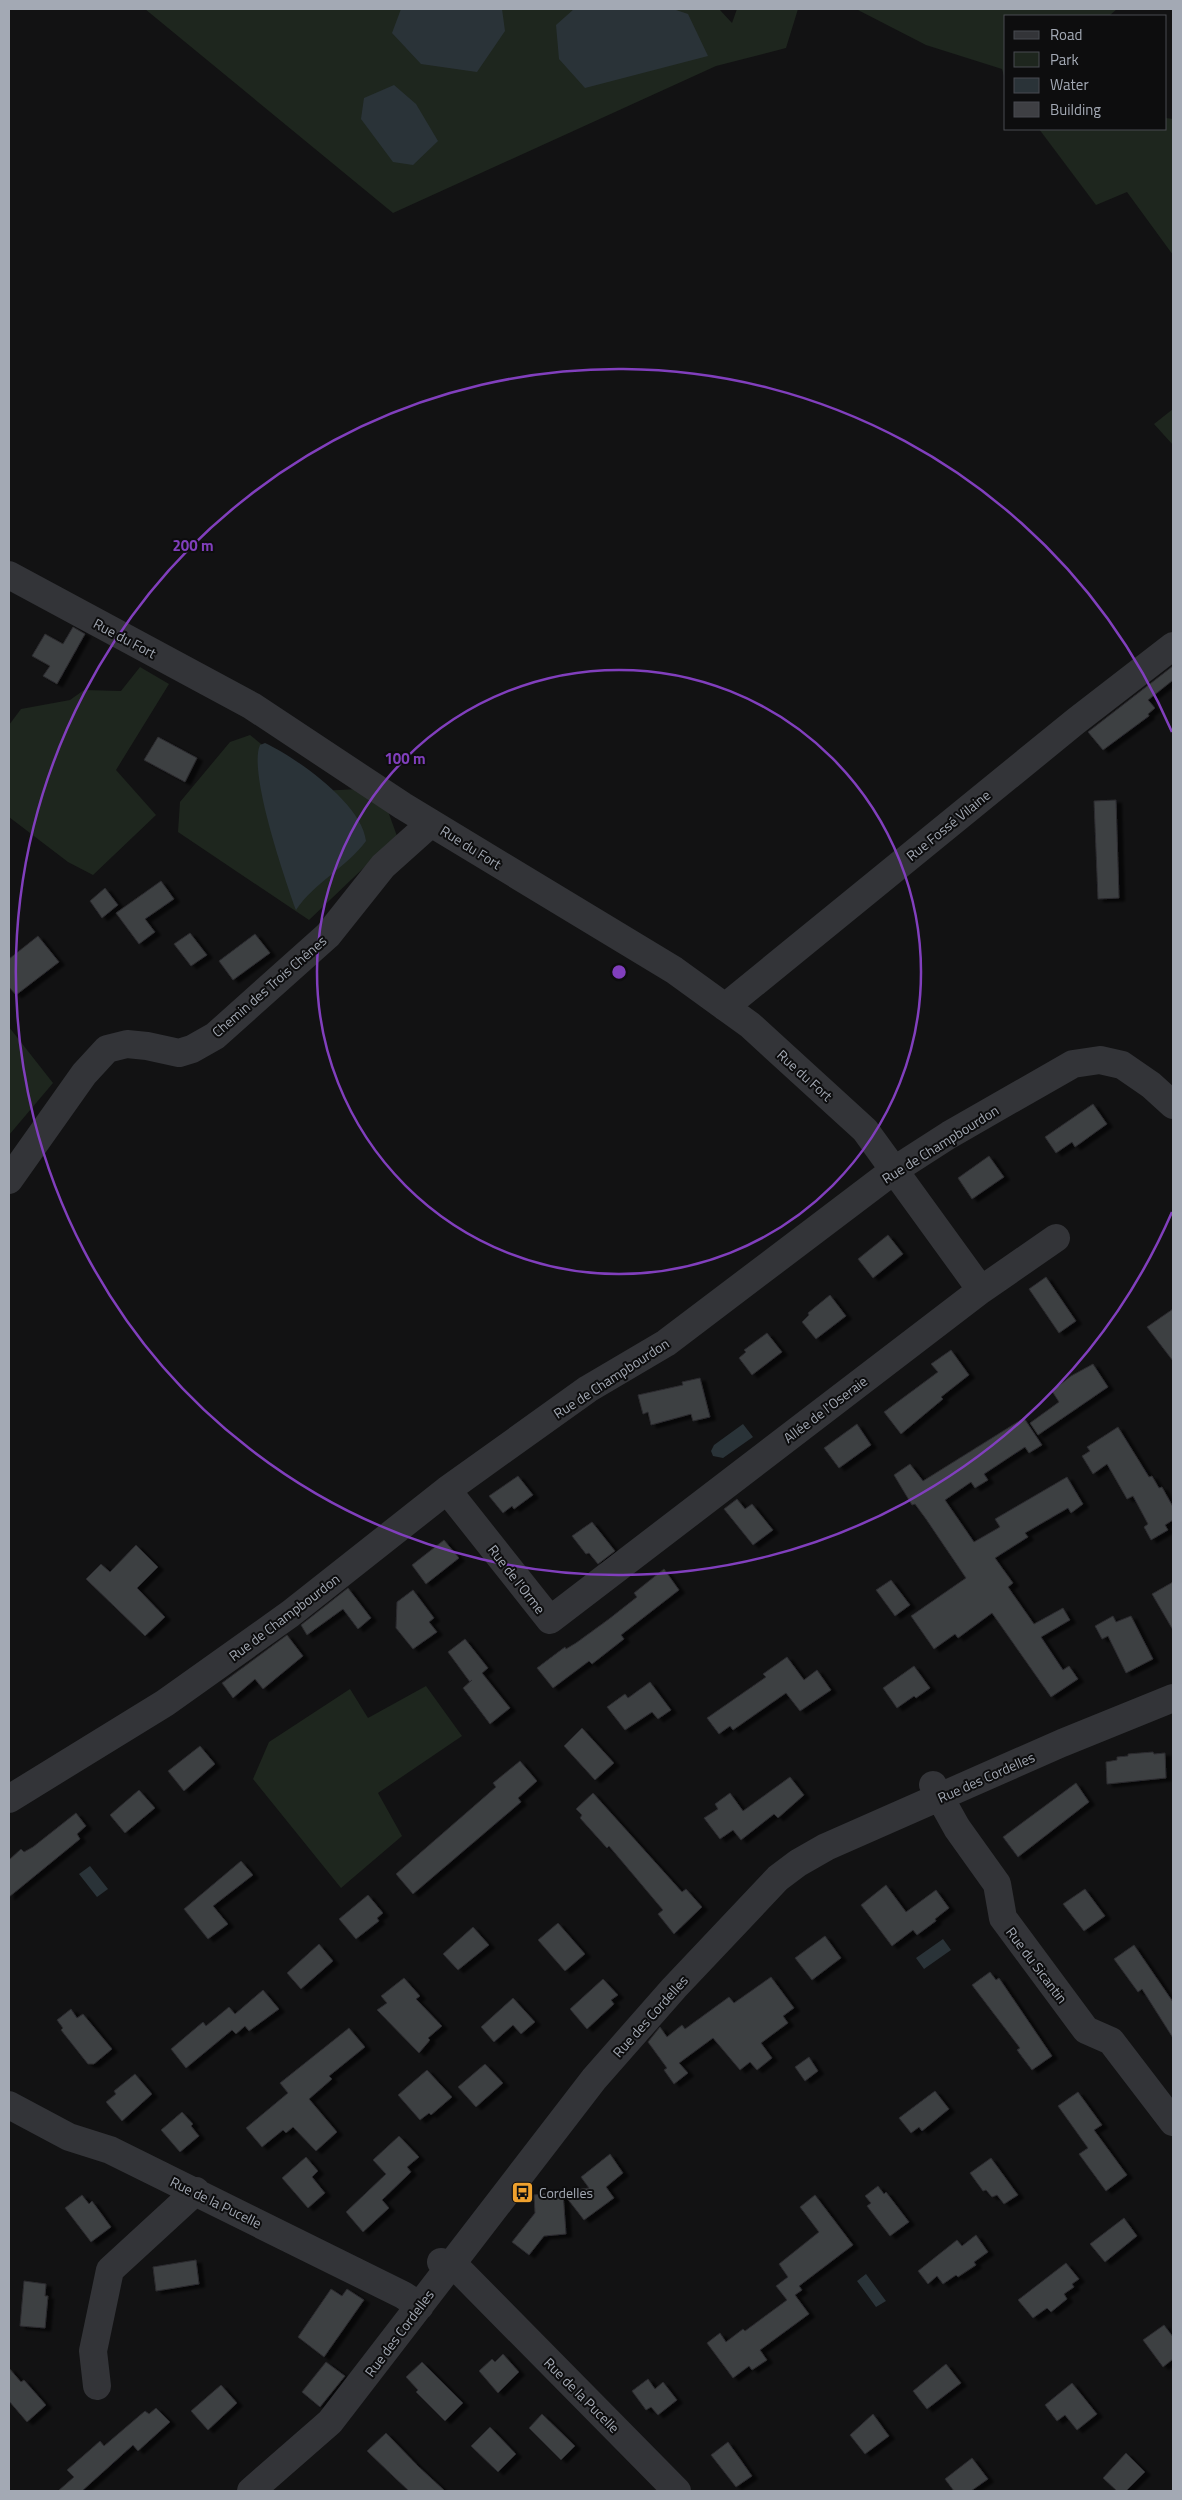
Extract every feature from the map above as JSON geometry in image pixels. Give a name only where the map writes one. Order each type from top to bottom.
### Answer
[{"type":"street","name":"Rue du Fort","points":[[9,575],[252,706],[431,823],[674,970],[750,1025],[865,1130],[894,1171]]},
{"type":"street","name":"Rue Fossé Vilaine","points":[[725,1007],[1068,727],[1173,646]]},
{"type":"street","name":"Chemin des Trois Chênes","points":[[9,1180],[84,1074],[107,1050],[127,1044],[147,1046],[179,1054],[215,1036],[328,935],[383,866],[431,823]]},
{"type":"street","name":"Rue de Champbourdon","points":[[9,1798],[166,1703],[290,1614],[447,1490],[588,1389],[666,1343],[894,1171],[949,1135],[1073,1064],[1100,1060],[1122,1065],[1151,1085],[1173,1105]]},
{"type":"street","points":[[894,1171],[980,1290]]},
{"type":"street","name":"Allée de l'Oseraie","points":[[670,1528],[980,1290],[1056,1238]]},
{"type":"street","name":"Rue de l'Orme","points":[[447,1490],[550,1620],[670,1528]]},
{"type":"street","name":"Rue des Cordelles","points":[[259,2485],[330,2422],[420,2306],[446,2264],[594,2079],[674,1988],[778,1878],[798,1863],[826,1847],[936,1791],[1173,1698]]},
{"type":"street","name":"Rue du Sicantin","points":[[936,1791],[957,1828],[997,1884],[1003,1918],[1086,2030],[1111,2041],[1173,2122]]},
{"type":"street","name":"Rue de la Pucelle","points":[[9,2105],[69,2137],[110,2150],[196,2191],[406,2296],[420,2306]]},
{"type":"street","points":[[98,2386],[93,2351],[110,2270],[196,2191]]},
{"type":"street","name":"Rue de la Pucelle","points":[[446,2264],[460,2271],[677,2491]]},
{"type":"green space","points":[[145,9],[719,9],[732,23],[737,9],[798,9],[786,48],[716,66],[393,213]]},
{"type":"green space","points":[[856,9],[1117,9],[1110,15],[1004,15],[1004,76],[1002,69],[926,45]]},
{"type":"green space","points":[[1167,118],[1173,119],[1173,255],[1127,192],[1096,205],[1040,130],[1167,130]]},
{"type":"green space","points":[[1173,409],[1173,445],[1154,424]]},
{"type":"green space","points":[[140,667],[169,684],[116,770],[156,815],[93,875],[68,862],[9,817],[9,725],[21,709],[70,700],[84,690],[121,691]]},
{"type":"green space","points":[[250,735],[319,791],[359,789],[385,803],[397,836],[309,920],[178,832],[180,802],[230,742]]},
{"type":"green space","points":[[9,1027],[53,1083],[9,1135]]},
{"type":"green space","points":[[426,1686],[462,1736],[378,1793],[402,1836],[341,1888],[253,1779],[269,1742],[350,1689],[368,1718]]},
{"type":"water","points":[[401,9],[502,9],[505,31],[477,72],[421,64],[392,33]]},
{"type":"water","points":[[574,9],[673,9],[688,14],[708,56],[585,88],[559,59],[556,25]]},
{"type":"water","points":[[394,85],[416,104],[438,141],[413,165],[393,162],[361,119],[364,98]]},
{"type":"water","points":[[265,743],[294,759],[341,798],[353,812],[362,827],[366,841],[358,851],[312,891],[296,910],[269,826],[263,801],[258,759],[260,745]]},
{"type":"water","points":[[743,1424],[753,1437],[723,1458],[713,1456],[711,1451],[714,1445]]},
{"type":"water","points":[[90,1866],[108,1889],[97,1897],[79,1874]]},
{"type":"water","points":[[943,1939],[951,1950],[924,1969],[916,1958]]},
{"type":"water","points":[[866,2274],[886,2301],[876,2307],[857,2281]]},
{"type":"building","points":[[73,627],[85,634],[57,684],[43,676],[50,666],[32,656],[45,634],[63,644]]},
{"type":"building","points":[[1173,666],[1173,680],[1148,700],[1155,708],[1148,714],[1149,716],[1103,750],[1088,732]]},
{"type":"building","points":[[158,737],[197,758],[185,782],[144,760]]},
{"type":"building","points":[[1116,800],[1119,898],[1098,899],[1094,801]]},
{"type":"building","points":[[161,881],[174,899],[145,919],[155,932],[139,944],[116,913]]},
{"type":"building","points":[[105,888],[118,905],[102,918],[90,901]]},
{"type":"building","points":[[190,933],[207,955],[191,966],[174,944]]},
{"type":"building","points":[[255,934],[270,953],[233,980],[219,961]]},
{"type":"building","points":[[38,936],[59,962],[16,995],[9,987],[9,959]]},
{"type":"building","points":[[1093,1104],[1107,1124],[1075,1147],[1072,1142],[1056,1153],[1045,1137]]},
{"type":"building","points":[[989,1156],[1004,1177],[972,1199],[958,1178]]},
{"type":"building","points":[[888,1235],[903,1254],[873,1278],[858,1259]]},
{"type":"building","points":[[1046,1277],[1076,1321],[1059,1333],[1029,1289]]},
{"type":"building","points":[[830,1295],[846,1316],[816,1339],[802,1322],[809,1315],[808,1313]]},
{"type":"building","points":[[1173,1309],[1173,1361],[1147,1327]]},
{"type":"building","points":[[767,1333],[782,1352],[752,1375],[739,1358],[746,1352],[744,1350]]},
{"type":"building","points":[[951,1350],[969,1375],[941,1397],[943,1399],[901,1434],[884,1412],[938,1372],[931,1364]]},
{"type":"building","points":[[1093,1364],[1108,1387],[1038,1435],[1030,1423],[1059,1402],[1052,1391],[1071,1376]]},
{"type":"building","points":[[700,1378],[710,1417],[693,1421],[691,1414],[651,1425],[648,1412],[643,1414],[638,1395],[683,1385],[682,1382]]},
{"type":"building","points":[[1024,1418],[1042,1445],[1029,1453],[1025,1447],[984,1474],[988,1480],[975,1488],[971,1482],[945,1500],[974,1542],[1000,1527],[995,1519],[1067,1477],[1083,1504],[1071,1513],[1068,1508],[1025,1533],[1028,1537],[995,1558],[1013,1583],[1008,1587],[1034,1624],[1063,1608],[1070,1620],[1041,1637],[1063,1670],[1069,1666],[1078,1679],[1051,1697],[992,1613],[958,1638],[955,1634],[934,1649],[911,1616],[966,1578],[915,1504],[912,1505],[894,1475],[910,1464],[923,1481]]},
{"type":"building","points":[[857,1424],[871,1445],[839,1468],[824,1448]]},
{"type":"building","points":[[1118,1427],[1149,1477],[1152,1476],[1159,1488],[1162,1487],[1173,1507],[1173,1520],[1165,1525],[1168,1530],[1151,1540],[1144,1527],[1148,1524],[1133,1496],[1127,1499],[1107,1464],[1093,1474],[1082,1456],[1090,1451],[1087,1447]]},
{"type":"building","points":[[518,1476],[533,1495],[514,1509],[512,1506],[503,1513],[489,1496]]},
{"type":"building","points":[[737,1499],[745,1509],[752,1504],[773,1530],[753,1545],[724,1509]]},
{"type":"building","points":[[592,1522],[615,1551],[598,1564],[589,1553],[586,1554],[572,1536]]},
{"type":"building","points":[[444,1540],[459,1558],[426,1584],[412,1565]]},
{"type":"building","points":[[136,1545],[158,1567],[137,1588],[165,1617],[145,1636],[86,1579],[101,1564],[110,1572]]},
{"type":"building","points":[[664,1569],[679,1590],[621,1635],[624,1639],[592,1664],[589,1661],[553,1688],[537,1668],[565,1647],[566,1649],[576,1643],[609,1619],[637,1597],[634,1593]]},
{"type":"building","points":[[891,1580],[910,1605],[895,1616],[876,1590]]},
{"type":"building","points":[[1173,1582],[1173,1630],[1152,1594]]},
{"type":"building","points":[[348,1588],[371,1618],[358,1629],[343,1609],[307,1635],[301,1625]]},
{"type":"building","points":[[413,1590],[434,1618],[429,1622],[437,1632],[413,1649],[396,1628],[397,1602]]},
{"type":"building","points":[[1113,1616],[1116,1622],[1131,1616],[1153,1659],[1126,1673],[1108,1636],[1102,1639],[1095,1626]]},
{"type":"building","points":[[287,1635],[303,1656],[263,1689],[255,1679],[233,1698],[222,1683]]},
{"type":"building","points":[[465,1639],[488,1668],[482,1673],[510,1708],[490,1724],[463,1688],[470,1682],[448,1652]]},
{"type":"building","points":[[787,1657],[804,1680],[817,1670],[831,1690],[800,1711],[786,1693],[733,1730],[730,1726],[719,1734],[707,1718],[766,1677],[763,1674]]},
{"type":"building","points":[[914,1666],[930,1688],[897,1708],[883,1688]]},
{"type":"building","points":[[650,1682],[671,1710],[658,1719],[652,1712],[625,1730],[607,1707],[625,1694],[628,1698]]},
{"type":"building","points":[[582,1728],[614,1763],[595,1780],[564,1746]]},
{"type":"building","points":[[200,1746],[215,1764],[184,1791],[168,1771]]},
{"type":"building","points":[[1153,1752],[1154,1754],[1165,1753],[1166,1778],[1107,1784],[1106,1762],[1117,1760],[1117,1757],[1128,1756],[1128,1754]]},
{"type":"building","points":[[520,1761],[537,1781],[518,1798],[521,1802],[413,1894],[396,1874],[496,1787],[493,1783]]},
{"type":"building","points":[[790,1777],[804,1795],[778,1818],[774,1814],[741,1840],[733,1830],[720,1839],[704,1818],[718,1809],[715,1804],[730,1793],[743,1811]]},
{"type":"building","points":[[1076,1783],[1089,1802],[1018,1857],[1003,1837]]},
{"type":"building","points":[[139,1790],[155,1808],[125,1833],[110,1815]]},
{"type":"building","points":[[593,1793],[682,1892],[686,1889],[702,1907],[674,1934],[658,1914],[663,1910],[609,1846],[607,1848],[580,1818],[582,1815],[576,1809]]},
{"type":"building","points":[[76,1813],[86,1826],[77,1834],[80,1839],[9,1897],[9,1860],[21,1849],[24,1852],[33,1847]]},
{"type":"building","points":[[241,1861],[253,1875],[213,1906],[228,1924],[208,1939],[184,1909]]},
{"type":"building","points":[[886,1885],[906,1912],[936,1890],[949,1908],[935,1919],[936,1921],[917,1935],[913,1930],[892,1946],[861,1905]]},
{"type":"building","points":[[1085,1889],[1105,1916],[1084,1931],[1063,1904]]},
{"type":"building","points":[[368,1895],[383,1913],[377,1918],[379,1921],[356,1939],[339,1919]]},
{"type":"building","points":[[558,1923],[585,1954],[565,1971],[538,1940]]},
{"type":"building","points":[[473,1927],[489,1945],[458,1970],[443,1954]]},
{"type":"building","points":[[825,1936],[841,1958],[812,1980],[795,1958]]},
{"type":"building","points":[[319,1944],[333,1961],[301,1989],[287,1973]]},
{"type":"building","points":[[1134,1945],[1173,2002],[1173,2038],[1142,1989],[1138,1992],[1114,1959]]},
{"type":"building","points":[[990,1972],[996,1980],[999,1978],[1052,2056],[1032,2070],[1017,2050],[1020,2048],[972,1985]]},
{"type":"building","points":[[771,1977],[794,2008],[783,2016],[788,2023],[761,2043],[772,2058],[757,2070],[750,2062],[740,2070],[713,2038],[679,2063],[688,2073],[674,2084],[664,2070],[667,2068],[648,2042],[660,2027],[667,2037],[682,2025],[685,2029],[729,1997],[734,2003]]},
{"type":"building","points":[[404,1978],[420,1996],[416,1999],[442,2026],[428,2038],[430,2040],[419,2053],[377,2010],[387,2003],[381,1996]]},
{"type":"building","points":[[603,1979],[618,1995],[611,2000],[614,2004],[587,2029],[570,2009]]},
{"type":"building","points":[[263,1990],[279,2009],[249,2031],[245,2026],[236,2034],[232,2030],[186,2068],[171,2049],[203,2022],[206,2026],[229,2007],[235,2014]]},
{"type":"building","points":[[513,1998],[535,2022],[521,2034],[513,2025],[494,2042],[481,2027]]},
{"type":"building","points":[[71,2009],[77,2018],[83,2014],[112,2049],[94,2064],[88,2064],[61,2030],[63,2028],[57,2020]]},
{"type":"building","points":[[349,2028],[365,2047],[329,2076],[332,2079],[309,2099],[337,2132],[316,2151],[293,2127],[286,2133],[283,2130],[262,2147],[246,2128],[288,2093],[280,2083]]},
{"type":"building","points":[[809,2057],[818,2071],[805,2081],[795,2067]]},
{"type":"building","points":[[485,2064],[503,2083],[476,2107],[458,2087]]},
{"type":"building","points":[[427,2070],[452,2097],[431,2115],[429,2113],[420,2120],[398,2095]]},
{"type":"building","points":[[135,2074],[152,2094],[122,2121],[106,2102],[116,2094],[114,2091]]},
{"type":"building","points":[[935,2091],[949,2109],[922,2131],[919,2127],[911,2133],[899,2118]]},
{"type":"building","points":[[1078,2092],[1102,2125],[1094,2130],[1127,2175],[1106,2191],[1079,2154],[1088,2148],[1058,2106]]},
{"type":"building","points":[[182,2112],[193,2124],[191,2126],[199,2136],[180,2152],[161,2130]]},
{"type":"building","points":[[399,2136],[419,2157],[407,2167],[411,2172],[382,2200],[389,2208],[363,2232],[346,2212],[386,2174],[373,2160]]},
{"type":"building","points":[[610,2154],[623,2173],[606,2187],[614,2198],[584,2220],[563,2193],[566,2234],[544,2236],[529,2255],[512,2242],[535,2213],[534,2195],[589,2188],[581,2177]]},
{"type":"building","points":[[306,2157],[318,2171],[312,2177],[325,2193],[308,2208],[282,2178]]},
{"type":"building","points":[[991,2158],[1018,2195],[1004,2204],[997,2195],[992,2197],[986,2190],[983,2191],[970,2173]]},
{"type":"building","points":[[878,2186],[884,2194],[886,2192],[909,2222],[890,2236],[867,2206],[871,2203],[865,2196]]},
{"type":"building","points":[[82,2195],[89,2204],[92,2201],[111,2227],[91,2242],[65,2208]]},
{"type":"building","points":[[815,2195],[853,2245],[799,2286],[802,2290],[795,2295],[809,2314],[760,2350],[767,2360],[752,2370],[749,2366],[733,2378],[707,2343],[720,2333],[726,2342],[743,2329],[745,2331],[787,2300],[776,2286],[788,2277],[779,2264],[819,2232],[800,2207]]},
{"type":"building","points":[[1124,2218],[1137,2236],[1105,2262],[1090,2244]]},
{"type":"building","points":[[976,2235],[988,2252],[974,2262],[976,2265],[943,2284],[937,2276],[928,2284],[918,2271],[957,2240],[962,2246]]},
{"type":"building","points":[[196,2260],[199,2284],[156,2291],[153,2267]]},
{"type":"building","points":[[1066,2263],[1079,2279],[1072,2284],[1074,2287],[1064,2294],[1067,2299],[1051,2312],[1047,2308],[1033,2318],[1018,2300]]},
{"type":"building","points":[[24,2281],[46,2284],[45,2296],[48,2296],[45,2328],[20,2326]]},
{"type":"building","points":[[331,2289],[342,2296],[347,2289],[364,2300],[324,2357],[298,2337]]},
{"type":"building","points":[[1164,2325],[1173,2337],[1173,2359],[1163,2367],[1143,2340]]},
{"type":"building","points":[[503,2354],[519,2372],[498,2393],[479,2371],[492,2359],[495,2362]]},
{"type":"building","points":[[326,2362],[345,2376],[320,2407],[302,2392]]},
{"type":"building","points":[[422,2362],[463,2403],[445,2421],[416,2392],[418,2390],[406,2377]]},
{"type":"building","points":[[946,2364],[961,2383],[927,2409],[913,2391]]},
{"type":"building","points":[[9,2368],[21,2382],[24,2380],[46,2405],[27,2422],[9,2401]]},
{"type":"building","points":[[648,2379],[655,2389],[663,2382],[677,2400],[658,2415],[651,2407],[646,2410],[632,2391]]},
{"type":"building","points":[[1072,2383],[1097,2414],[1077,2430],[1065,2415],[1057,2421],[1045,2405]]},
{"type":"building","points":[[221,2385],[237,2403],[208,2430],[191,2411]]},
{"type":"building","points":[[156,2408],[170,2422],[138,2451],[133,2445],[82,2491],[58,2491],[74,2477],[67,2470],[100,2441],[104,2446],[145,2411],[149,2414]]},
{"type":"building","points":[[542,2414],[575,2446],[561,2460],[529,2428]]},
{"type":"building","points":[[873,2414],[889,2436],[865,2454],[850,2435]]},
{"type":"building","points":[[490,2427],[516,2454],[498,2472],[471,2446]]},
{"type":"building","points":[[386,2433],[445,2491],[409,2491],[367,2451]]},
{"type":"building","points":[[728,2442],[752,2476],[736,2487],[711,2455]]},
{"type":"building","points":[[1126,2453],[1145,2472],[1126,2491],[1117,2491],[1103,2478]]},
{"type":"building","points":[[972,2458],[988,2479],[971,2491],[954,2491],[945,2479]]},
{"type":"place","name":"Cordelles","points":[[523,2192]]}]
